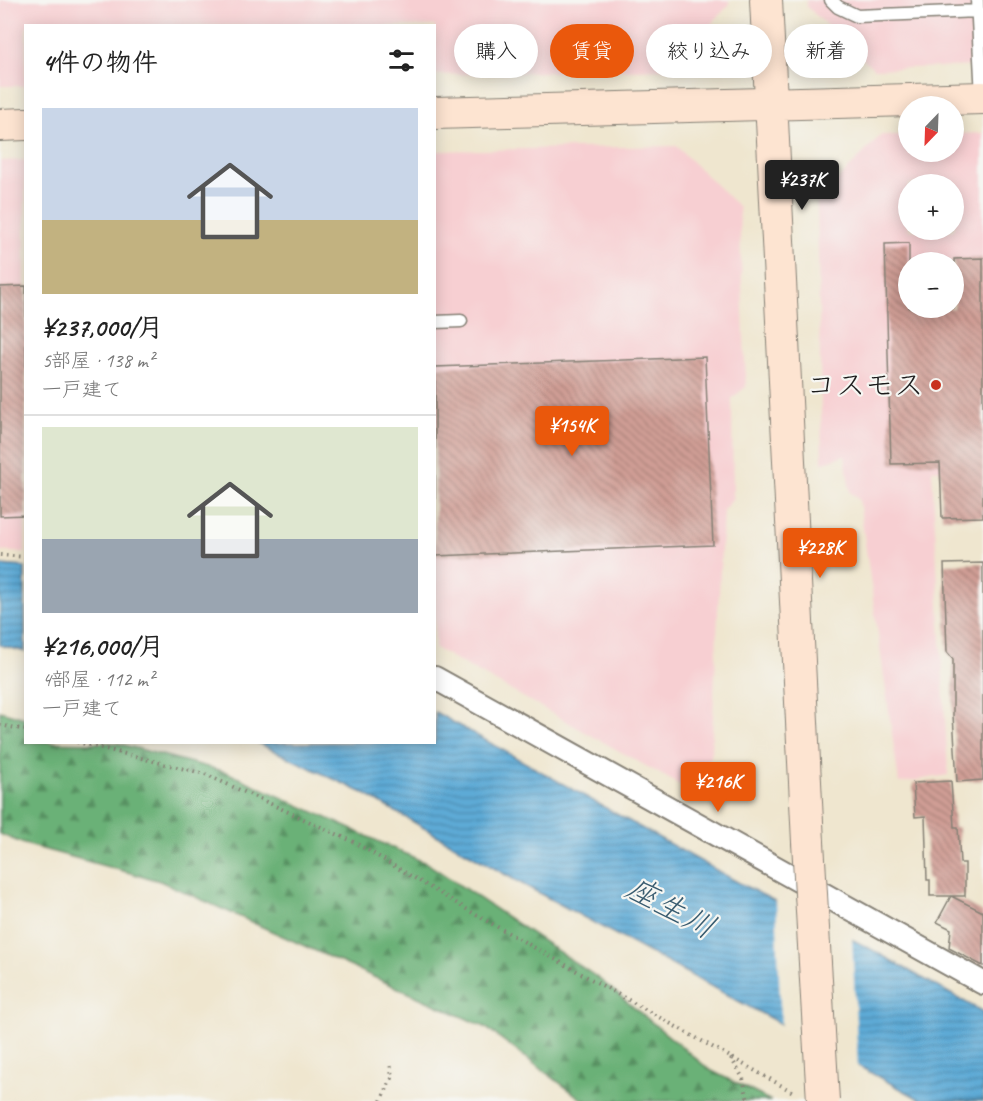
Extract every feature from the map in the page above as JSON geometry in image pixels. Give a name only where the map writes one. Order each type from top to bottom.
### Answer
[{"type":"street","points":[[766,0],[808,842],[811,1098]]},
{"type":"street","points":[[436,113],[982,98]]},
{"type":"street","points":[[0,125],[24,124]]},
{"type":"street","points":[[436,679],[983,983]]},
{"type":"lane","points":[[831,0],[838,8],[857,16],[978,5],[982,98]]},
{"type":"lane","points":[[436,322],[461,321]]},
{"type":"path","points":[[0,555],[24,557]]},
{"type":"path","points":[[0,725],[24,730]]},
{"type":"path","points":[[85,744],[205,774],[354,842],[478,916],[731,1057],[811,1098]]},
{"type":"path","points":[[731,1057],[742,1078],[748,1101]]},
{"type":"path","points":[[381,1101],[392,1078],[390,1062]]},
{"type":"shaded area","points":[[0,0],[729,0],[729,5],[711,24],[646,24],[646,70],[634,70],[634,24],[550,24],[550,72],[538,72],[538,24],[454,24],[454,75],[436,75],[436,24],[24,24],[24,86],[0,86]]},
{"type":"shaded area","points":[[806,0],[983,0],[983,66],[874,69],[868,63],[868,24],[825,24],[807,7]]},
{"type":"shaded area","points":[[983,133],[983,468],[932,470],[948,775],[899,783],[859,500],[850,492],[845,455],[822,463],[817,202],[881,135],[898,135],[898,162],[964,162],[964,134]]},
{"type":"shaded area","points":[[676,146],[739,207],[746,387],[732,398],[733,499],[723,510],[711,758],[702,762],[696,794],[436,649],[436,151]]},
{"type":"shaded area","points":[[24,160],[24,553],[0,551],[0,161]]},
{"type":"green space","points":[[0,711],[24,718],[24,744],[121,744],[226,772],[428,864],[598,978],[710,1070],[771,1101],[584,1101],[485,1027],[160,881],[24,844],[0,834]]},
{"type":"water","points":[[0,565],[24,567],[24,652],[0,645]]},
{"type":"water","name":"座生川","points":[[436,713],[741,884],[867,947],[983,1012],[983,1101],[923,1101],[515,880],[363,793],[260,744],[436,744]]},
{"type":"pier","points":[[776,898],[852,936],[858,1069],[781,1027]]},
{"type":"building","name":"コスモス","points":[[909,243],[909,252],[898,252],[898,318],[964,318],[964,259],[983,258],[983,517],[942,518],[940,463],[891,464],[885,244]]},
{"type":"building","points":[[24,286],[24,515],[0,516],[0,287]]},
{"type":"building","points":[[705,357],[713,545],[436,556],[436,367]]},
{"type":"building","points":[[983,563],[983,780],[957,782],[953,715],[953,659],[947,652],[944,564]]},
{"type":"building","points":[[951,781],[954,827],[958,827],[960,863],[965,863],[965,896],[930,896],[930,880],[927,880],[925,816],[915,817],[913,783]]},
{"type":"building","points":[[951,896],[983,912],[983,966],[949,948],[951,929],[937,922]]},
{"type":"place","name":"コスモス","points":[[936,385]]}]
